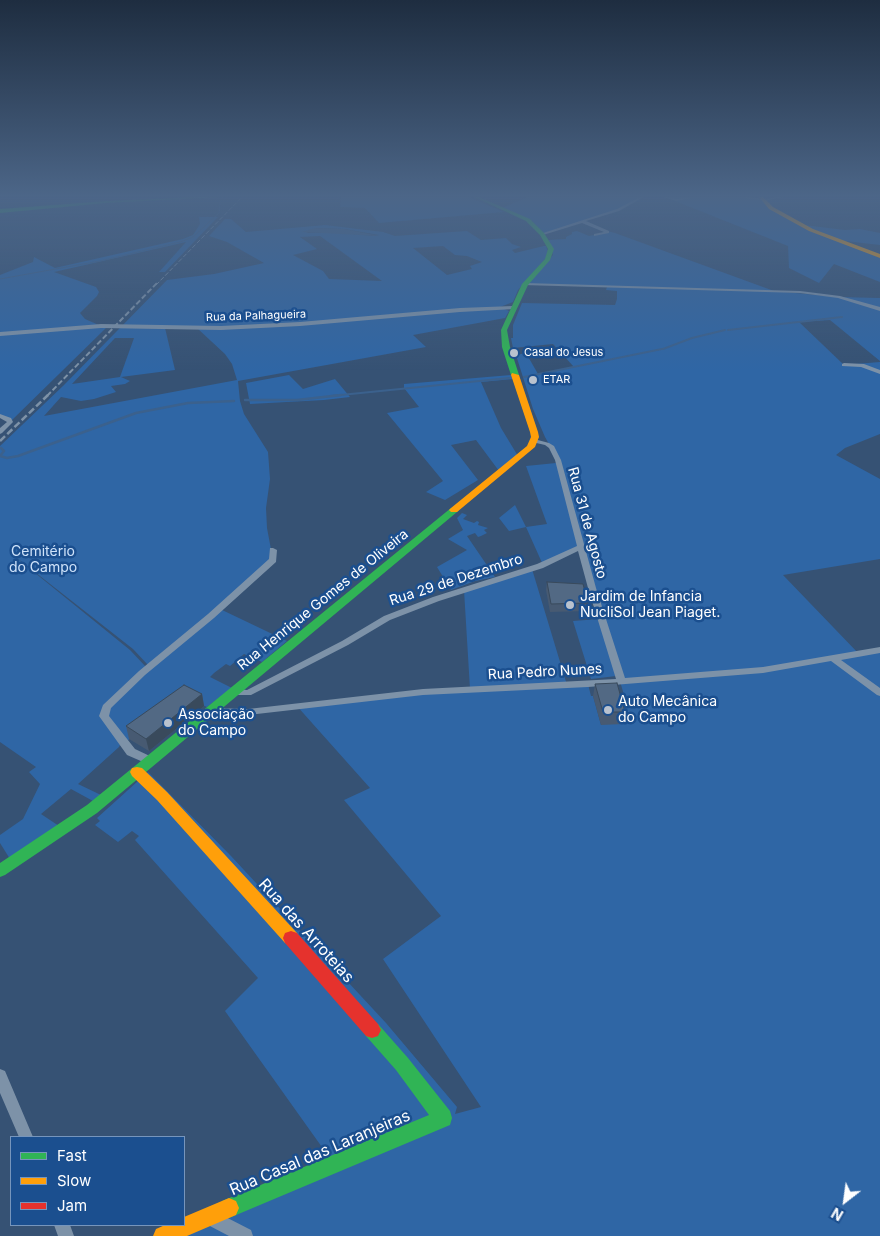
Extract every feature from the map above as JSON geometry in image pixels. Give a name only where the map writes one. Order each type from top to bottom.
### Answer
[{"type":"main road","points":[[534,441],[533,426],[504,341],[504,330],[523,288],[550,255]]},
{"type":"main road","name":"Rua Henrique Gomes de Oliveira","points":[[0,871],[72,825],[524,454],[534,441]]},
{"type":"main road","name":"Rua das Arroteias","points":[[137,772],[169,803],[316,966],[402,1064],[443,1118]]},
{"type":"main road","name":"Rua Casal das Laranjeiras","points":[[163,1236],[443,1118]]},
{"type":"street","points":[[523,288],[800,292],[838,297],[880,309]]},
{"type":"street","name":"Rua da Palhagueira","points":[[0,334],[101,326],[213,328],[295,325],[460,310],[513,308]]},
{"type":"street","points":[[844,365],[862,364],[880,372]]},
{"type":"street","points":[[0,416],[9,419],[10,422],[0,432]]},
{"type":"street","name":"Rua 31 de Agosto","points":[[534,441],[552,447],[558,460],[592,588],[621,681]]},
{"type":"street","name":"Rua 29 de Dezembro","points":[[235,692],[248,693],[345,643],[387,618],[436,598],[540,566],[582,547]]},
{"type":"street","points":[[150,761],[131,752],[104,716],[106,707],[142,673],[211,616],[273,560],[272,550]]},
{"type":"street","name":"Rua Pedro Nunes","points":[[211,711],[248,712],[423,692],[621,681],[763,670],[880,650]]},
{"type":"street","points":[[832,658],[880,693]]},
{"type":"street","points":[[0,1076],[26,1136]]},
{"type":"street","points":[[211,1217],[244,1236]]},
{"type":"green space","points":[[114,255],[130,255],[54,272],[96,287],[99,292],[97,296],[80,313],[85,319],[101,326],[108,326],[10,422],[0,416],[0,275],[33,262],[34,257],[55,268]]},
{"type":"green space","points":[[175,255],[182,255],[165,272],[159,272]]},
{"type":"green space","name":"Cemitério do Campo","points":[[249,255],[294,255],[323,271],[329,279],[382,281],[346,255],[421,255],[447,275],[472,269],[470,266],[482,262],[467,256],[455,255],[547,255],[518,290],[513,302],[500,307],[509,311],[505,318],[413,335],[426,347],[238,381],[240,401],[244,414],[268,452],[270,479],[266,508],[267,528],[273,560],[220,609],[287,641],[262,662],[244,654],[230,666],[226,664],[214,673],[210,677],[232,688],[207,707],[187,698],[124,743],[122,741],[119,747],[78,784],[101,795],[93,801],[71,789],[41,814],[59,826],[10,859],[0,843],[0,835],[23,819],[40,784],[29,772],[36,767],[0,742],[0,446],[64,385],[167,280],[214,274],[264,263]],"holes":[[[165,328],[197,328],[225,354],[232,364],[237,380],[44,416],[61,397],[81,401],[94,399],[116,392],[111,386],[125,384],[130,381],[121,377],[175,370]],[[115,338],[134,338],[120,377],[72,384]],[[8,551],[133,649],[148,665],[171,645],[173,646],[146,667],[130,650]]]},
{"type":"green space","points":[[553,255],[674,255],[774,291],[838,297],[880,298],[880,361],[830,320],[799,322],[844,365],[880,362],[880,434],[845,448],[836,455],[880,479],[880,559],[783,575],[859,654],[880,650],[880,1236],[163,1236],[329,1157],[225,1011],[258,978],[135,840],[139,836],[132,831],[118,842],[95,825],[100,821],[97,818],[148,772],[231,856],[386,1023],[457,1107],[455,1114],[481,1107],[383,959],[441,916],[344,800],[370,788],[296,705],[470,689],[464,590],[532,569],[567,685],[588,684],[601,725],[615,696],[624,695],[581,547],[543,565],[526,527],[547,524],[526,466],[556,463],[558,460],[545,437],[533,409],[516,355],[526,353],[538,374],[574,367],[553,344],[513,348],[511,338],[513,338],[513,325],[522,303],[615,305],[617,299],[617,291],[606,290],[607,287],[527,284]]},
{"type":"green space","points":[[788,255],[877,255],[880,256],[880,282],[834,264],[819,283],[789,268]]},
{"type":"green space","points":[[289,375],[303,389],[335,379],[350,397],[250,404],[246,383]]},
{"type":"green space","points":[[511,375],[513,379],[481,382],[501,428],[518,456],[499,471],[476,440],[451,445],[478,480],[445,500],[426,492],[443,481],[387,413],[419,407],[404,388],[404,384]]},
{"type":"green space","points":[[515,505],[526,527],[509,531],[499,518]]},
{"type":"green space","points":[[462,513],[467,515],[463,519],[474,523],[477,521],[479,522],[478,525],[488,528],[484,530],[487,533],[481,536],[478,537],[475,533],[467,536],[495,577],[475,581],[451,590],[437,567],[467,550],[448,539],[463,530],[457,518]]},
{"type":"green space","points":[[599,619],[616,676],[591,679],[573,621]]},
{"type":"building","points":[[547,582],[583,584],[588,603],[551,604]]},
{"type":"building","points":[[617,683],[625,712],[603,712],[595,684]]},
{"type":"building","points":[[184,685],[202,694],[146,739],[126,726]]},
{"type":"waterway","points":[[0,279],[127,255]]},
{"type":"waterway","points":[[728,330],[842,317]]},
{"type":"waterway","points":[[663,349],[692,338],[725,330]]},
{"type":"waterway","points":[[524,377],[662,349]]},
{"type":"waterway","points":[[331,396],[509,378]]},
{"type":"waterway","points":[[245,400],[297,400],[341,395]]},
{"type":"waterway","points":[[1,448],[4,451],[0,456],[7,458],[18,456],[136,413],[188,403],[234,401]]},
{"type":"railway","points":[[156,285],[186,255]]},
{"type":"railway","points":[[48,395],[157,283]]},
{"type":"railway","points":[[0,441],[48,395]]},
{"type":"traffic: fast","points":[[515,375],[506,347],[504,330],[525,284],[548,259],[549,255]]},
{"type":"traffic: fast","points":[[0,871],[92,809],[454,510]]},
{"type":"traffic: fast","points":[[229,1208],[443,1118],[402,1064],[372,1030]]},
{"type":"traffic: slow","points":[[454,510],[531,447],[535,437],[534,432],[515,375]]},
{"type":"traffic: slow","points":[[137,772],[162,796],[291,938]]},
{"type":"traffic: slow","points":[[163,1236],[229,1208]]},
{"type":"traffic: jam","points":[[291,938],[372,1030]]},
{"type":"place","name":"Casal do Jesus","points":[[514,353]]},
{"type":"place","name":"ETAR","points":[[533,380]]},
{"type":"place","name":"Jardim de Infancia NucliSol Jean Piaget.","points":[[570,605]]},
{"type":"place","name":"Auto Mecânica do Campo","points":[[608,710]]},
{"type":"place","name":"Associação do Campo","points":[[168,723]]}]
